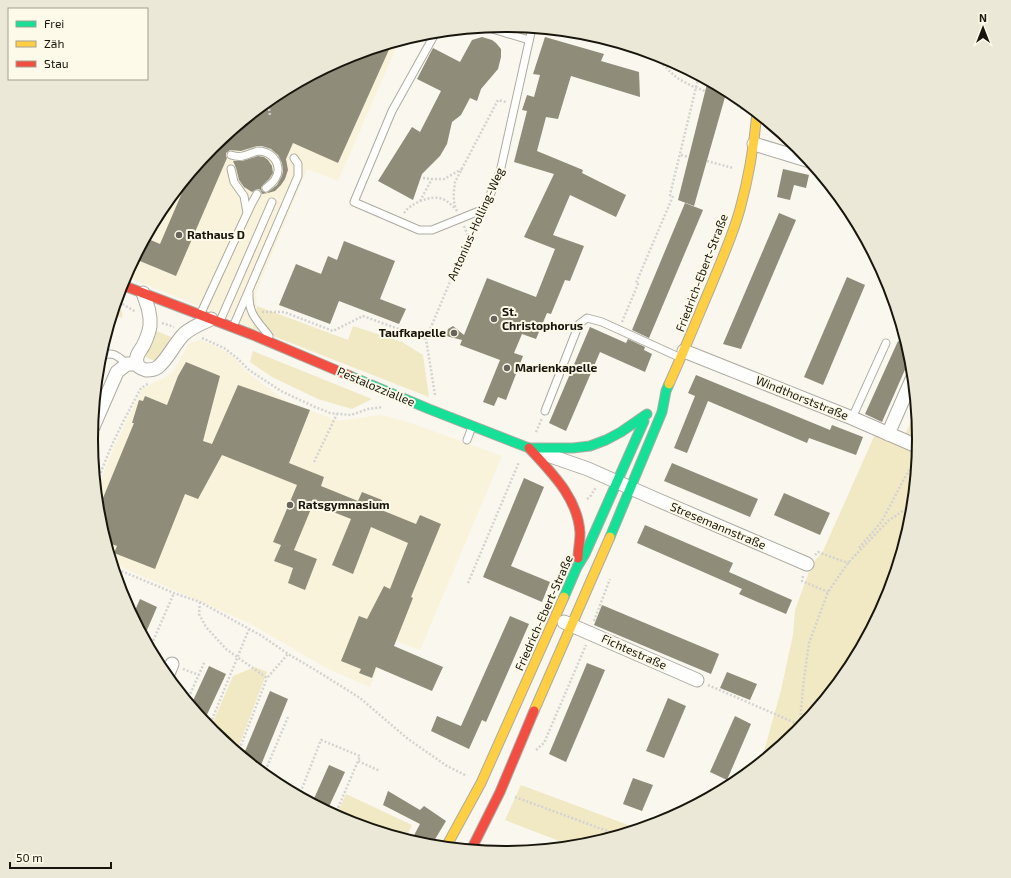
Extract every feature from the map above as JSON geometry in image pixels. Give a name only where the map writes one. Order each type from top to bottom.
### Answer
[{"type":"street","name":"Friedrich-Ebert-Straße","points":[[449,842],[481,783],[647,414],[666,391],[683,355],[725,252],[740,210],[754,144],[756,119]]},
{"type":"street","points":[[754,144],[799,158]]},
{"type":"street","name":"Pestalozziallee","points":[[128,287],[277,345],[472,426],[588,469],[630,487]]},
{"type":"street","points":[[99,413],[117,372],[132,364],[148,334],[150,327],[149,310],[143,293]]},
{"type":"street","points":[[132,364],[142,369],[151,370],[157,368],[183,335],[189,330],[210,319]]},
{"type":"street","name":"Windthorststraße","points":[[683,355],[852,418],[912,444]]},
{"type":"street","points":[[888,434],[909,386]]},
{"type":"street","name":"Friedrich-Ebert-Straße","points":[[474,845],[500,792],[617,521],[662,412],[666,391]]},
{"type":"street","points":[[529,448],[573,448],[590,446],[621,432],[647,414]]},
{"type":"street","points":[[529,448],[562,484],[575,507],[580,534],[577,567]]},
{"type":"street","name":"Stresemannstraße","points":[[630,487],[807,564]]},
{"type":"street","name":"Fichtestraße","points":[[555,618],[697,680]]},
{"type":"lane","points":[[503,32],[529,40]]},
{"type":"lane","name":"Antonius-Holling-Weg","points":[[484,209],[500,172],[531,33]]},
{"type":"lane","points":[[432,39],[392,111],[354,202],[419,230],[432,230],[484,209]]},
{"type":"lane","points":[[230,156],[243,156],[258,151],[266,152],[273,156],[277,162],[277,176],[274,183],[266,188]]},
{"type":"lane","points":[[233,328],[298,176],[298,164],[294,158]]},
{"type":"lane","points":[[231,169],[234,182],[244,196],[247,213]]},
{"type":"lane","points":[[210,319],[247,213],[257,194]]},
{"type":"lane","points":[[210,319],[272,202]]},
{"type":"lane","points":[[250,289],[250,306],[253,315],[277,345]]},
{"type":"lane","points":[[545,411],[579,324],[587,318],[602,322],[683,355]]},
{"type":"lane","points":[[852,418],[886,343]]},
{"type":"lane","points":[[107,354],[117,356],[132,364]]},
{"type":"lane","points":[[467,440],[472,426]]},
{"type":"path","points":[[662,63],[678,78],[705,91]]},
{"type":"path","points":[[619,330],[638,284],[636,283],[673,196],[670,195],[698,81]]},
{"type":"path","points":[[469,239],[456,208],[453,195],[455,182],[498,100],[515,104]]},
{"type":"path","points":[[269,108],[270,116]]},
{"type":"path","points":[[680,155],[689,157]]},
{"type":"path","points":[[707,161],[749,171]]},
{"type":"path","points":[[423,178],[444,179],[463,168]]},
{"type":"path","points":[[420,201],[432,179]]},
{"type":"path","points":[[399,221],[406,210],[413,204],[432,198],[439,198],[447,201],[456,208]]},
{"type":"path","name":"Antonius-Holling-Weg","points":[[426,340],[462,252],[484,209]]},
{"type":"path","points":[[122,304],[150,320],[176,328],[190,341],[201,338],[224,348],[249,370],[282,391],[330,413],[351,415],[381,406],[388,409]]},
{"type":"path","points":[[253,315],[259,312],[284,312],[333,331],[363,316],[426,340],[435,394]]},
{"type":"path","points":[[100,474],[111,447],[141,388],[155,380]]},
{"type":"path","points":[[536,433],[545,411]]},
{"type":"path","points":[[314,462],[337,414]]},
{"type":"path","points":[[529,430],[542,435]]},
{"type":"path","points":[[513,459],[523,464]]},
{"type":"path","points":[[468,584],[519,462]]},
{"type":"path","points":[[800,719],[809,642],[828,592],[848,563],[882,521],[912,465]]},
{"type":"path","points":[[848,563],[888,521],[906,508]]},
{"type":"path","points":[[828,592],[802,581],[807,564],[818,552],[848,563]]},
{"type":"path","points":[[120,571],[200,602],[262,636],[288,654],[360,698],[408,739],[447,766],[481,783]]},
{"type":"path","points":[[153,642],[174,593]]},
{"type":"path","points":[[200,602],[199,614],[206,628],[226,649],[266,678]]},
{"type":"path","points":[[211,719],[249,629]]},
{"type":"path","points":[[240,747],[266,678],[288,654]]},
{"type":"path","points":[[190,695],[205,661]]},
{"type":"path","points":[[697,680],[797,723]]},
{"type":"path","points":[[266,768],[288,717]]},
{"type":"path","points":[[301,790],[321,740],[360,756],[337,809]]},
{"type":"path","points":[[358,761],[380,771]]},
{"type":"path","points":[[500,792],[609,833]]},
{"type":"shaded area","points":[[396,47],[338,181],[307,169],[256,292],[257,306],[253,328],[131,278],[140,259],[153,235],[183,191],[218,151],[237,133],[279,101],[325,74],[350,63]]},
{"type":"shaded area","points":[[257,306],[348,340],[353,326],[402,342],[423,355],[429,397],[253,328]]},
{"type":"shaded area","points":[[120,308],[122,310],[122,318],[118,316]]},
{"type":"shaded area","points":[[156,331],[174,338],[159,363],[144,356]]},
{"type":"shaded area","name":"Ratsgymnasium","points":[[200,340],[218,347],[235,359],[249,374],[286,401],[338,421],[381,415],[411,423],[502,456],[420,650],[396,641],[389,642],[370,687],[328,669],[249,623],[119,566],[106,518],[101,481],[114,447],[143,388],[173,372],[189,343]]},
{"type":"shaded area","points":[[253,351],[372,399],[352,409],[318,399],[272,377],[250,362]]},
{"type":"shaded area","points":[[912,421],[912,466],[905,518],[899,544],[882,595],[858,643],[828,687],[793,727],[763,754],[781,690],[793,635],[795,610],[812,564],[823,551],[877,430],[902,440]]},
{"type":"shaded area","points":[[255,667],[267,672],[239,746],[213,722],[233,676]]},
{"type":"shaded area","points":[[521,785],[630,826],[611,832],[563,842],[505,820]]},
{"type":"shaded area","points":[[346,794],[412,825],[408,834],[375,824],[339,810]]},
{"type":"building","points":[[482,37],[492,40],[501,49],[498,69],[481,89],[477,101],[470,98],[461,115],[452,122],[447,144],[440,156],[422,174],[413,200],[378,181],[412,127],[420,132],[441,91],[417,79],[433,48],[460,62],[472,40]]},
{"type":"building","points":[[545,37],[604,54],[601,61],[639,72],[640,97],[571,76],[558,119],[546,117],[537,151],[583,170],[582,173],[626,195],[616,217],[570,195],[553,235],[584,246],[570,281],[565,280],[551,314],[547,313],[536,339],[522,334],[514,353],[523,356],[506,400],[498,397],[494,406],[483,402],[500,360],[460,345],[462,340],[446,336],[448,329],[453,326],[464,335],[487,278],[536,297],[555,249],[524,237],[554,174],[514,162],[527,111],[522,110],[527,95],[534,97],[540,75],[533,74]]},
{"type":"building","points":[[389,49],[338,163],[293,143],[286,159],[288,170],[285,179],[275,191],[268,193],[262,194],[259,189],[252,192],[244,187],[239,180],[233,161],[242,161],[258,156],[264,157],[268,160],[272,166],[273,173],[261,188],[262,191],[267,193],[277,185],[282,176],[282,163],[278,155],[271,149],[262,146],[241,151],[230,150],[226,153],[227,158],[176,276],[139,261],[150,240],[160,244],[182,192],[218,151],[237,133],[279,101],[325,74],[350,63]]},
{"type":"building","points":[[707,86],[725,97],[694,206],[678,200]]},
{"type":"building","points":[[783,169],[809,175],[806,188],[794,185],[790,200],[777,197]]},
{"type":"building","points":[[685,203],[703,210],[649,338],[632,330]]},
{"type":"building","points":[[779,213],[796,220],[741,349],[723,344]]},
{"type":"building","points":[[344,241],[395,261],[380,299],[406,309],[399,324],[339,301],[330,324],[279,305],[296,264],[321,274],[328,256],[337,260]]},
{"type":"building","points":[[847,277],[865,285],[823,385],[804,377]]},
{"type":"building","points":[[590,327],[626,343],[628,339],[645,347],[644,350],[652,354],[645,372],[600,352],[566,431],[549,423]]},
{"type":"building","points":[[898,341],[901,342],[906,367],[882,422],[865,414]]},
{"type":"building","points":[[186,362],[220,376],[203,441],[212,444],[238,385],[310,410],[289,463],[324,477],[321,486],[358,501],[362,492],[382,500],[379,509],[416,524],[420,515],[441,524],[411,597],[413,598],[394,646],[443,667],[432,691],[376,667],[372,678],[359,673],[361,669],[341,661],[359,616],[367,619],[384,586],[390,589],[408,543],[371,527],[353,574],[332,565],[351,519],[313,504],[294,550],[317,559],[305,590],[288,583],[293,568],[274,561],[281,545],[273,542],[297,485],[222,455],[198,499],[185,494],[155,569],[115,553],[117,546],[112,544],[103,498],[134,423],[132,423],[139,400],[143,401],[145,396],[167,405],[178,376]]},
{"type":"building","points":[[696,375],[830,430],[832,425],[863,437],[856,455],[809,438],[807,443],[708,401],[687,453],[674,448],[695,396],[688,393]]},
{"type":"building","points":[[672,463],[758,499],[750,517],[664,481]]},
{"type":"building","points":[[524,478],[544,487],[511,566],[550,582],[542,602],[483,577]]},
{"type":"building","points":[[784,493],[830,513],[820,535],[774,515]]},
{"type":"building","points":[[645,525],[733,563],[729,572],[792,600],[786,614],[739,594],[742,589],[637,543]]},
{"type":"building","points":[[140,599],[157,607],[147,631],[140,619],[136,609]]},
{"type":"building","points":[[602,605],[719,654],[711,674],[594,625]]},
{"type":"building","points":[[510,616],[529,624],[486,722],[482,720],[469,749],[431,731],[437,716],[461,726]]},
{"type":"building","points":[[587,663],[605,670],[566,762],[549,754]]},
{"type":"building","points":[[209,666],[226,674],[207,715],[194,699]]},
{"type":"building","points":[[727,672],[757,684],[750,700],[720,688]]},
{"type":"building","points":[[270,691],[288,699],[261,764],[245,751]]},
{"type":"building","points":[[668,698],[686,706],[664,758],[646,751]]},
{"type":"building","points":[[735,716],[751,724],[727,780],[710,772]]},
{"type":"building","points":[[329,765],[345,772],[329,806],[314,798]]},
{"type":"building","points":[[633,778],[653,785],[642,811],[623,804]]},
{"type":"building","points":[[388,791],[420,810],[424,806],[446,821],[435,840],[414,835],[420,824],[383,805]]},
{"type":"traffic: fast","points":[[350,376],[529,448],[573,448],[590,446],[621,432],[647,414]]},
{"type":"traffic: fast","points":[[610,537],[662,412],[666,391],[669,384]]},
{"type":"traffic: fast","points":[[564,597],[577,567],[585,554],[644,421]]},
{"type":"traffic: slow","points":[[669,384],[727,248],[737,219],[749,173],[756,119]]},
{"type":"traffic: slow","points":[[534,711],[610,537]]},
{"type":"traffic: slow","points":[[449,842],[481,783],[564,597]]},
{"type":"traffic: jam","points":[[128,287],[253,335],[350,376]]},
{"type":"traffic: jam","points":[[529,448],[555,477],[569,497],[574,508],[580,533],[578,558]]},
{"type":"traffic: jam","points":[[474,845],[500,792],[534,711]]},
{"type":"place","name":"Rathaus D","points":[[179,235]]},
{"type":"place","name":"St. Christophorus","points":[[494,319]]},
{"type":"place","name":"Taufkapelle","points":[[454,333]]},
{"type":"place","name":"Marienkapelle","points":[[507,368]]},
{"type":"place","name":"Ratsgymnasium","points":[[290,505]]}]
